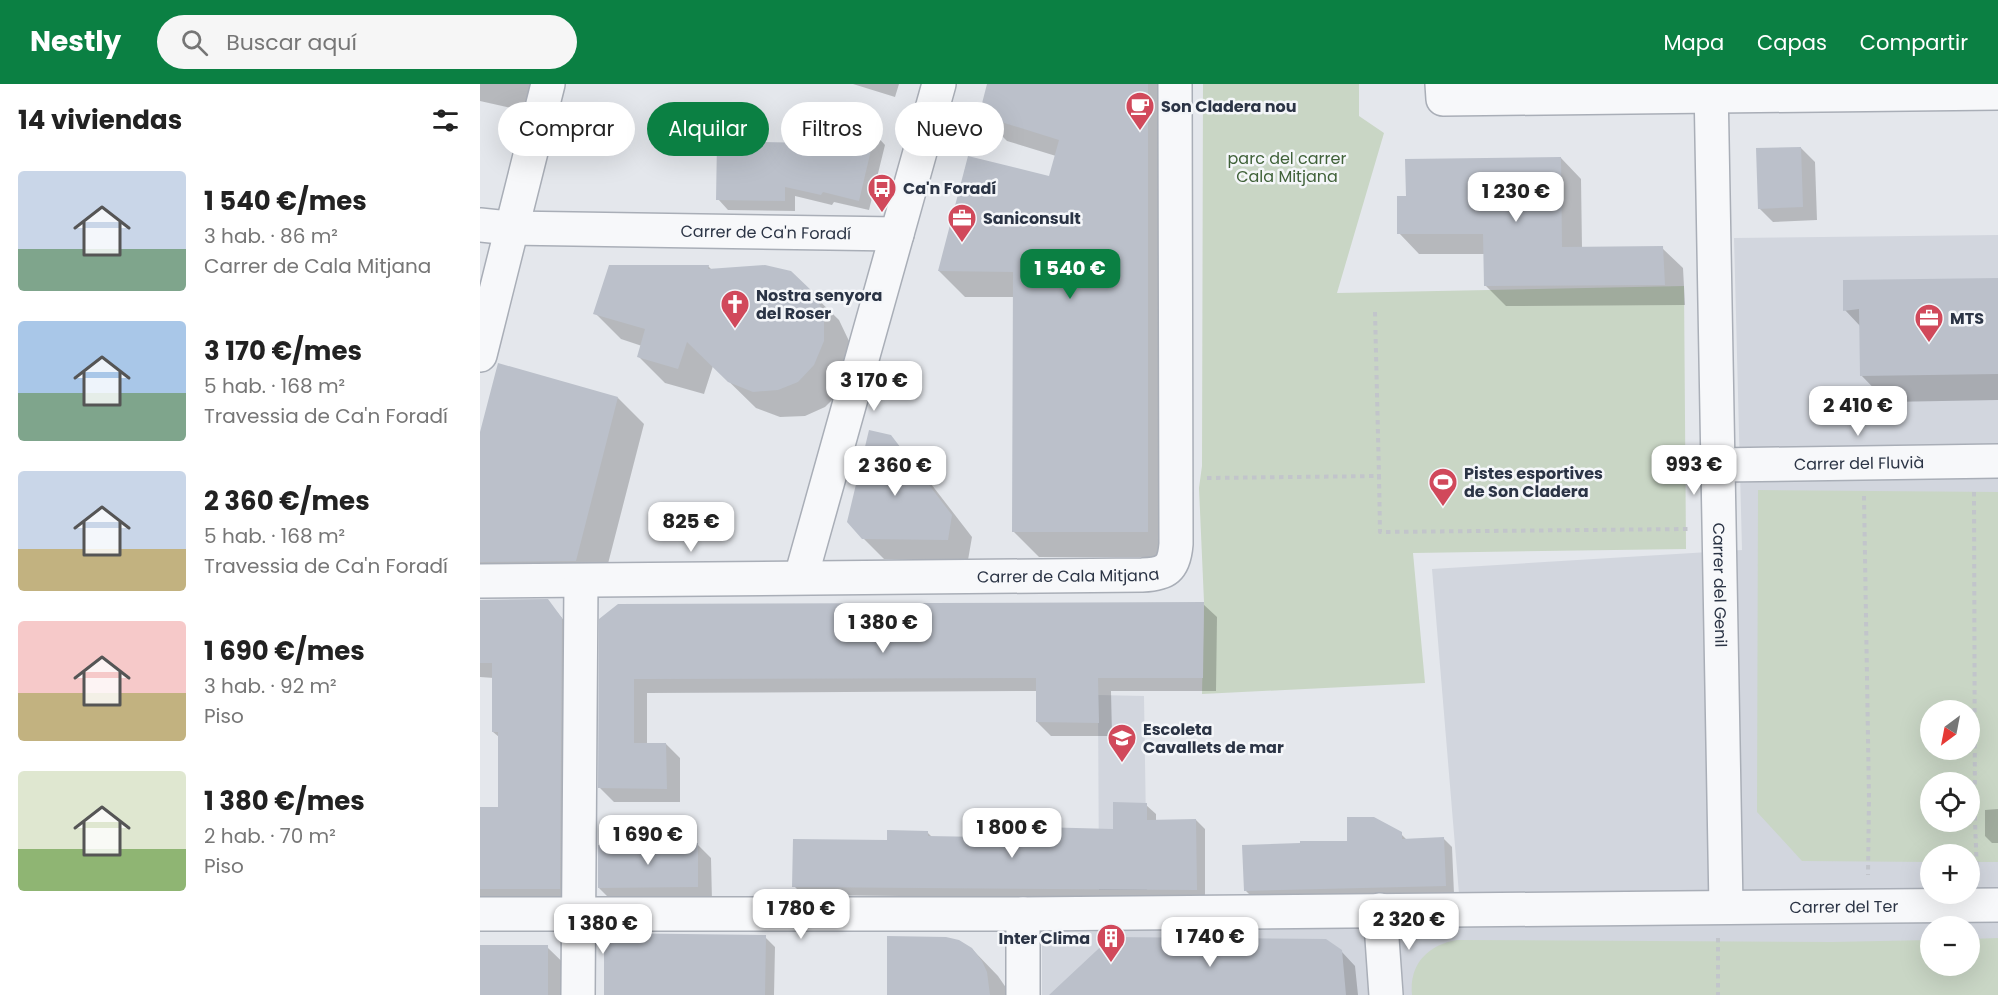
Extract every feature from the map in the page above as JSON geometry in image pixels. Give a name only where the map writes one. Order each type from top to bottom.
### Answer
[{"type":"street","points":[[480,355],[495,227],[548,84]]},
{"type":"street","points":[[801,577],[939,84]]},
{"type":"street","name":"Carrer de Cala Mitjana","points":[[480,581],[1157,574],[1170,567],[1174,559],[1176,544],[1175,84]]},
{"type":"street","points":[[1443,84],[1443,99],[1712,90],[1998,93]]},
{"type":"street","name":"Carrer del Genil","points":[[1712,90],[1720,528],[1721,907]]},
{"type":"street","name":"Carrer de Ca'n Foradí","points":[[495,227],[897,234]]},
{"type":"street","name":"Carrer del Fluvià","points":[[1719,465],[1986,461]]},
{"type":"street","points":[[578,995],[581,581]]},
{"type":"street","name":"Carrer del Ter","points":[[480,914],[1023,914],[1988,905]]},
{"type":"street","points":[[1380,910],[1386,995]]},
{"type":"street","points":[[1023,914],[1023,995]]},
{"type":"path","points":[[1375,312],[1380,531],[1720,528]]},
{"type":"path","points":[[1986,461],[1975,809],[1988,905]]},
{"type":"path","points":[[1863,463],[1869,798],[1868,906]]},
{"type":"path","points":[[1176,479],[1379,476]]},
{"type":"path","points":[[1718,995],[1721,907]]},
{"type":"shaded area","points":[[1998,235],[1998,995],[1042,995],[1042,937],[1459,894],[1432,569],[1742,550],[1734,238]]},
{"type":"shaded area","name":"Escoleta Cavallets de mar","points":[[1098,695],[1144,696],[1147,890],[1099,890]]},
{"type":"green space","name":"Pistes esportives de Son Cladera","points":[[1203,84],[1359,84],[1359,116],[1384,133],[1337,293],[1684,286],[1686,549],[1413,553],[1425,683],[1202,694],[1204,602],[1199,488],[1202,466]]},
{"type":"green space","points":[[1758,490],[1998,492],[1998,862],[1980,862],[1980,844],[1920,844],[1920,862],[1802,861],[1757,812]]},
{"type":"green space","points":[[1998,938],[1998,995],[1412,995],[1414,974],[1422,958],[1437,946],[1457,940],[1832,942],[1920,940],[1920,976],[1980,976],[1980,939]]},
{"type":"building","points":[[987,84],[1148,84],[1148,532],[1012,532],[1013,272],[938,271],[968,156],[1049,176],[1059,140],[1004,123],[1004,102],[982,102]]},
{"type":"building","points":[[769,142],[781,142],[781,156],[870,156],[859,201],[823,192],[821,195],[785,187],[785,201],[716,200],[717,156],[769,156]]},
{"type":"building","points":[[1801,147],[1803,207],[1758,209],[1756,148]]},
{"type":"building","points":[[1561,157],[1562,247],[1663,246],[1665,285],[1484,286],[1483,234],[1397,234],[1397,196],[1406,196],[1405,159]]},
{"type":"building","name":"Nostra senyora del Roser","points":[[609,265],[709,265],[708,269],[765,265],[791,271],[813,292],[824,313],[824,341],[814,365],[798,382],[778,390],[753,392],[728,382],[687,342],[678,369],[637,357],[645,329],[593,314]]},
{"type":"building","name":"MTS","points":[[1998,278],[1998,374],[1860,376],[1859,309],[1843,311],[1843,280]]},
{"type":"building","points":[[498,363],[618,397],[576,561],[480,562],[480,432]]},
{"type":"building","points":[[869,430],[891,435],[952,515],[948,540],[862,539],[847,522]]},
{"type":"building","points":[[548,599],[562,618],[560,889],[480,889],[480,807],[498,807],[498,732],[492,732],[492,663],[480,663],[480,600]]},
{"type":"building","points":[[1204,602],[1203,678],[1098,678],[1099,723],[1036,722],[1036,678],[634,679],[634,743],[666,743],[667,789],[598,788],[599,619],[618,604]]},
{"type":"building","points":[[1113,802],[1147,803],[1147,820],[1196,819],[1197,890],[792,887],[793,839],[887,840],[887,830],[928,831],[928,836],[1038,841],[1039,827],[1113,829]]},
{"type":"building","points":[[1347,817],[1374,817],[1402,832],[1402,839],[1444,837],[1446,886],[1244,891],[1242,845],[1347,841]]},
{"type":"building","points":[[698,843],[698,887],[598,888],[598,845]]},
{"type":"building","points":[[604,933],[766,935],[765,995],[604,995]]},
{"type":"building","points":[[887,936],[946,937],[959,940],[972,948],[982,961],[987,972],[990,995],[887,995]]},
{"type":"building","points":[[1111,937],[1326,939],[1342,950],[1346,995],[1049,995]]},
{"type":"building","points":[[480,945],[548,945],[548,995],[480,995]]},
{"type":"place","name":"Son Cladera nou","points":[[1140,132]]},
{"type":"place","name":"Ca'n Foradí","points":[[882,214]]},
{"type":"place","name":"Saniconsult","points":[[962,244]]},
{"type":"place","name":"Nostra senyora del Roser","points":[[735,330]]},
{"type":"place","name":"MTS","points":[[1929,344]]},
{"type":"place","name":"Pistes esportives de Son Cladera","points":[[1443,508]]},
{"type":"place","name":"Escoleta Cavallets de mar","points":[[1122,764]]},
{"type":"place","name":"Inter Clima","points":[[1111,964]]},
{"type":"park label","name":"parc del carrer Cala Mitjana","points":[[1287,167]]}]
